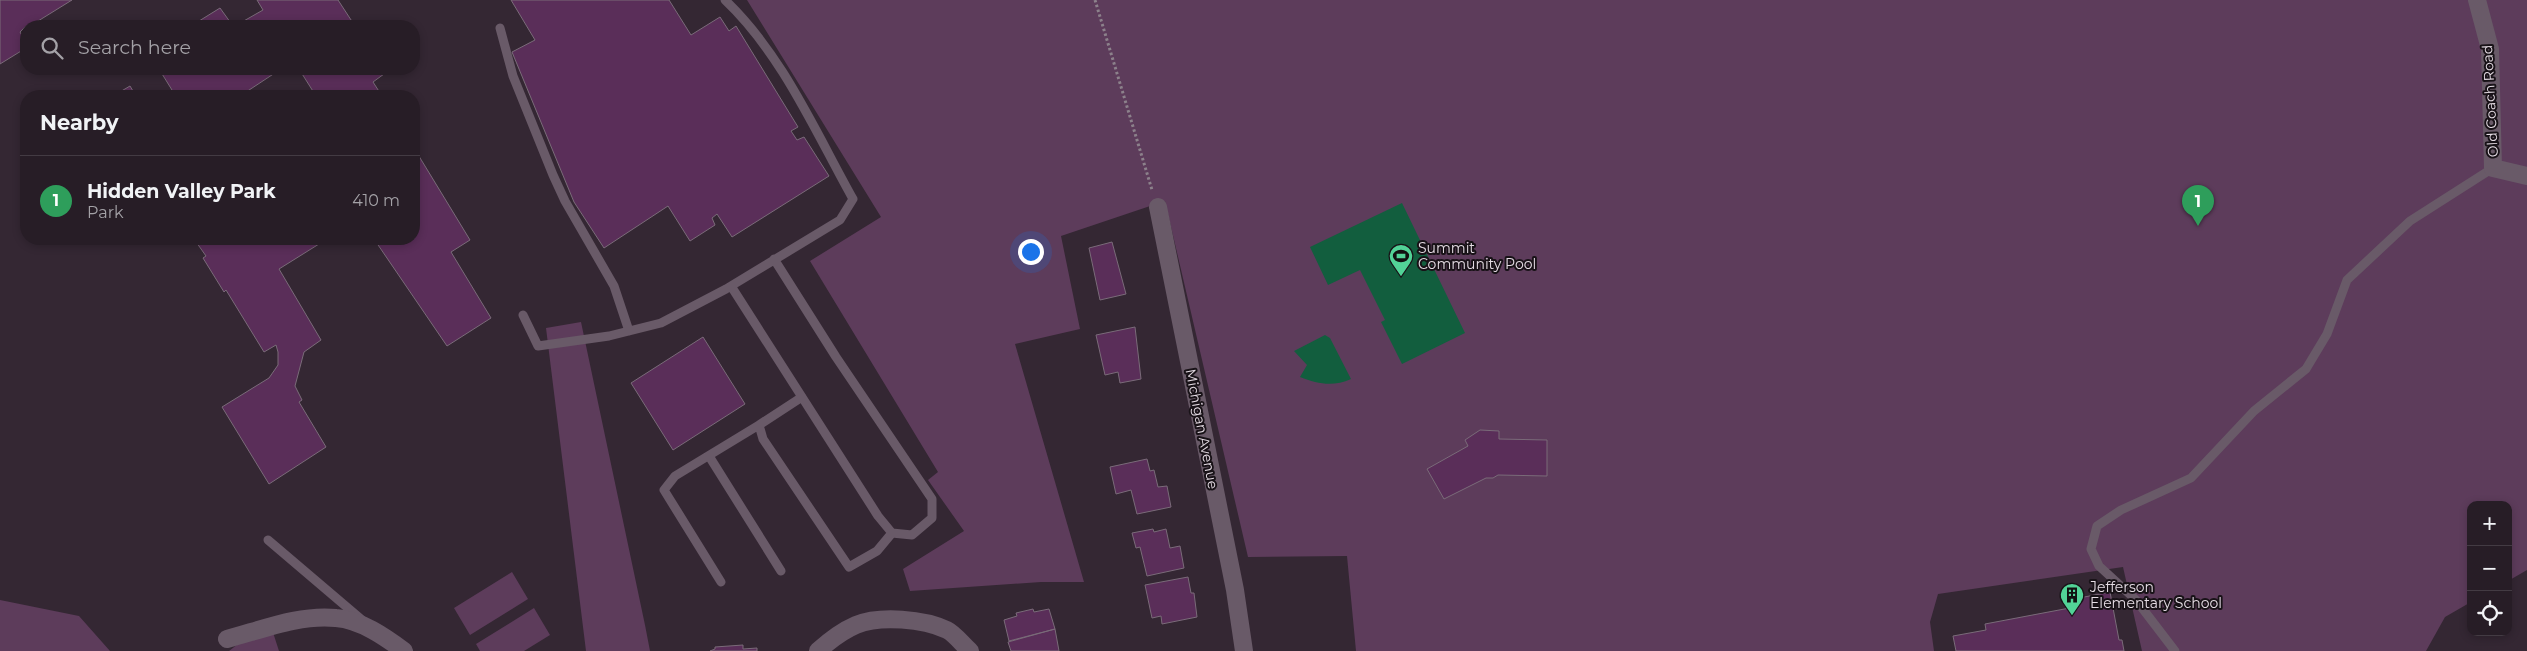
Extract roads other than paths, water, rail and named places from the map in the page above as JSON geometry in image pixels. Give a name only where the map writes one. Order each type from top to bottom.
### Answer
[{"type":"street","name":"Old Coach Road","points":[[2477,0],[2490,48],[2493,168],[2527,176]]},
{"type":"street","name":"Michigan Avenue","points":[[1158,207],[1235,590],[1244,651]]},
{"type":"street","points":[[227,639],[295,621],[337,618],[373,630],[404,651]]},
{"type":"street","points":[[818,651],[828,641],[857,624],[892,619],[920,622],[948,630],[970,651]]},
{"type":"lane","points":[[523,315],[538,346],[609,336],[661,323],[731,286],[840,220],[853,199],[786,79],[747,21],[725,0]]},
{"type":"lane","points":[[500,28],[513,76],[553,175],[565,201],[614,286],[628,331]]},
{"type":"lane","points":[[2175,651],[2136,600],[2100,566],[2091,549],[2097,526],[2121,510],[2191,478],[2254,411],[2306,369],[2327,334],[2347,280],[2410,220],[2493,168]]},
{"type":"lane","points":[[731,286],[878,516],[892,533],[912,535],[932,518],[932,499],[836,357],[774,259]]},
{"type":"lane","points":[[722,582],[664,490],[675,476],[802,397]]},
{"type":"lane","points":[[759,425],[763,439],[850,567],[877,551],[892,533]]},
{"type":"lane","points":[[709,456],[781,571]]},
{"type":"lane","points":[[268,540],[373,630]]},
{"type":"place","name":"Hidden Valley Park","points":[[2198,226]]},
{"type":"place","name":"Summit Community Pool","points":[[1401,277]]},
{"type":"place","name":"Jefferson Elementary School","points":[[2072,616]]}]
